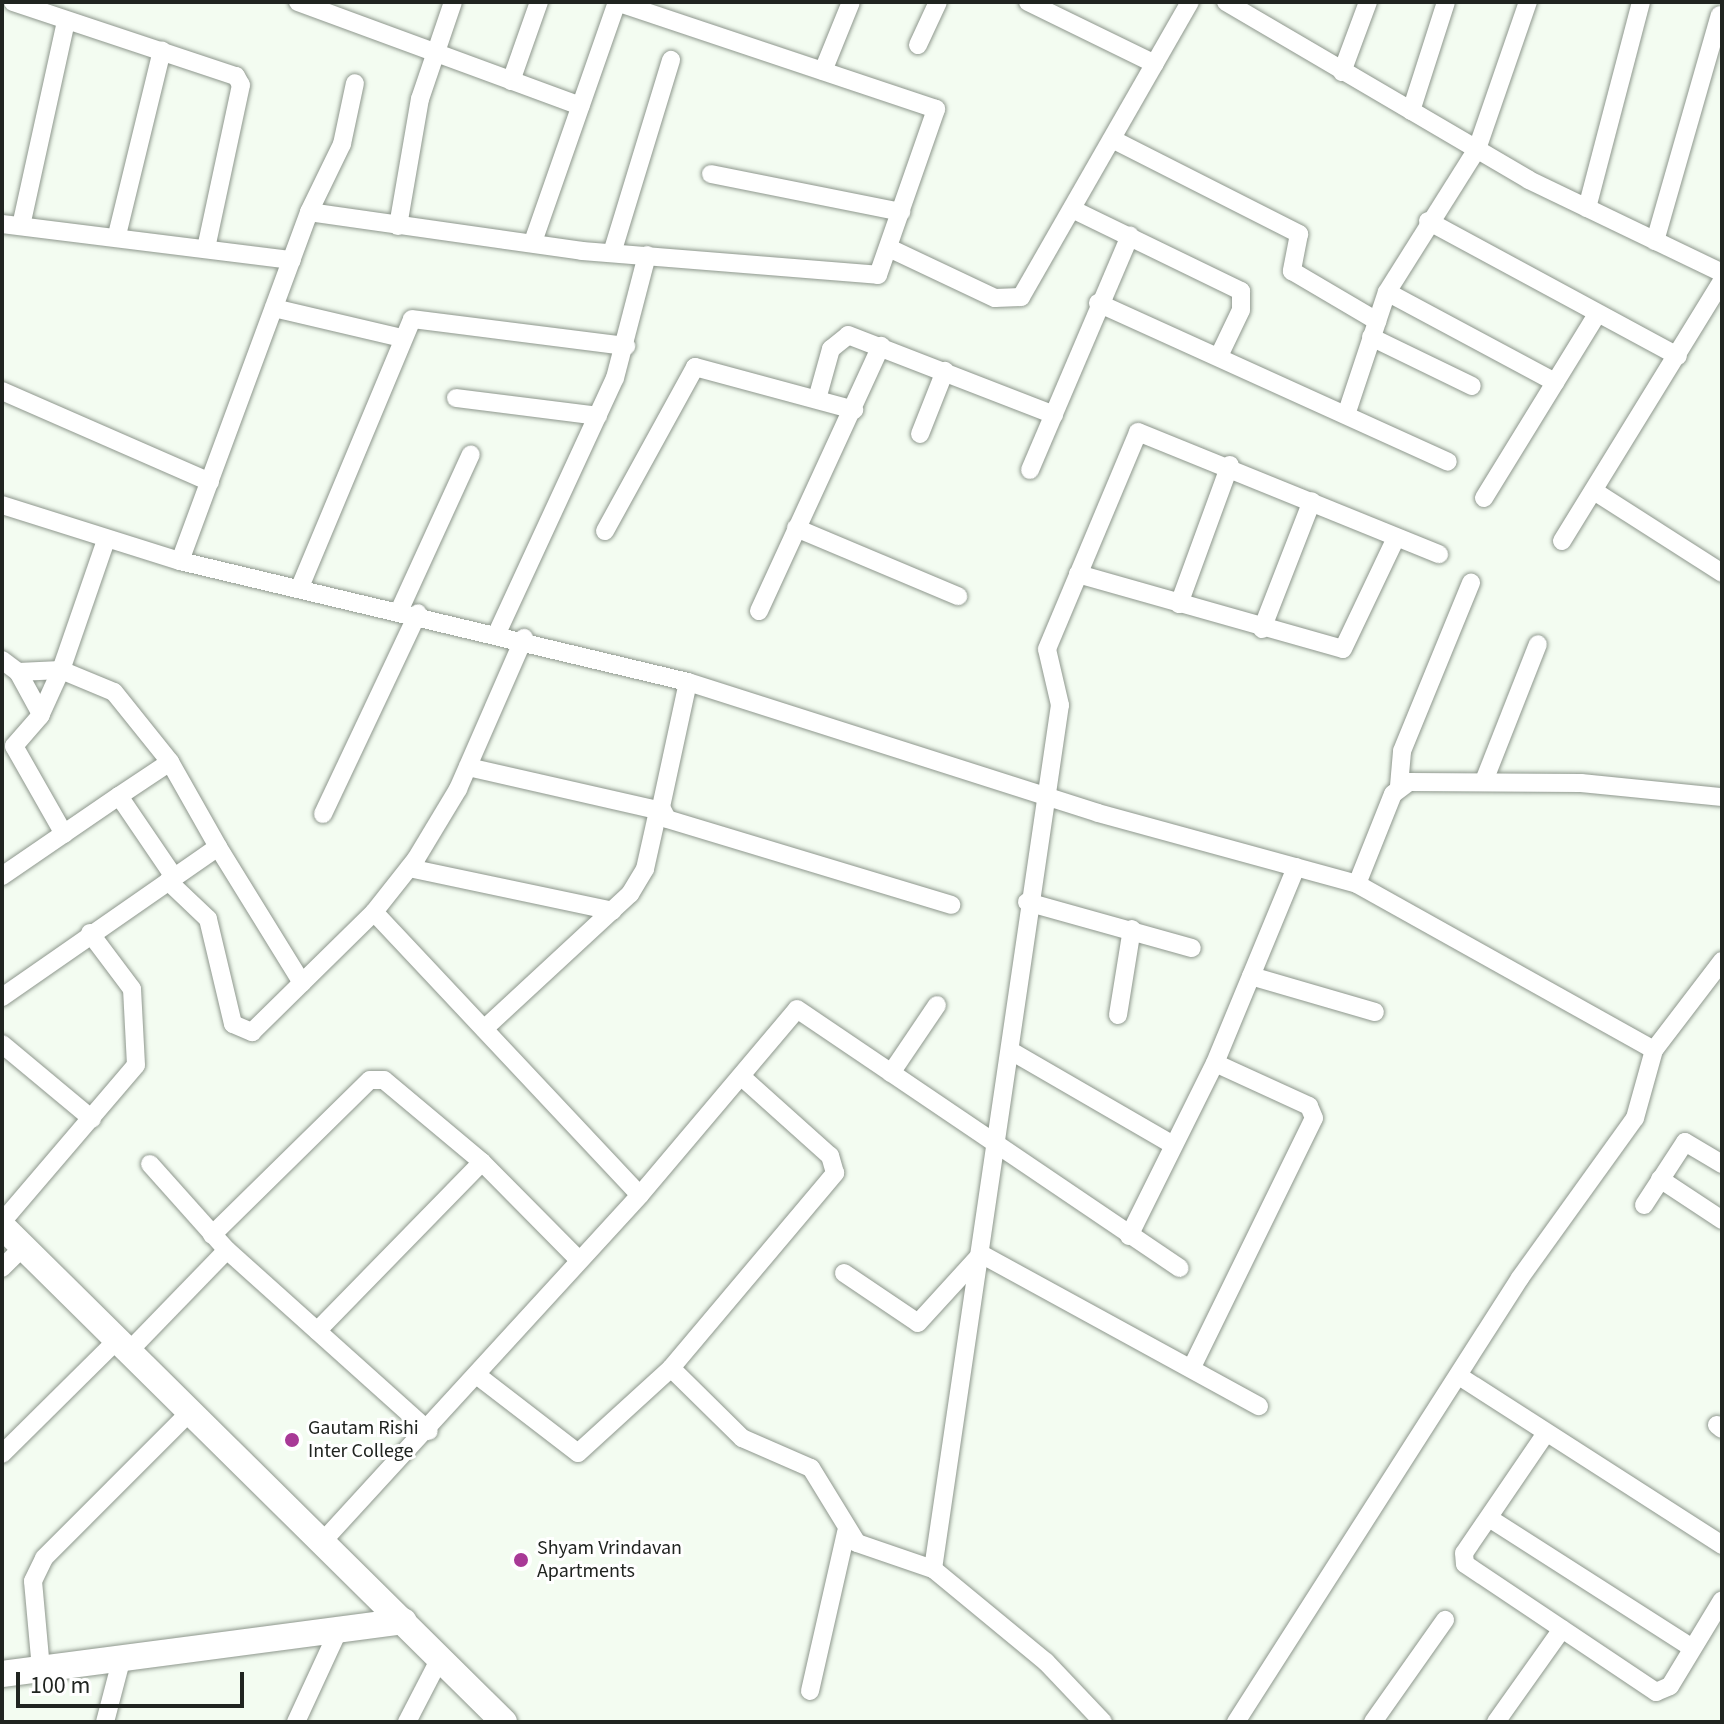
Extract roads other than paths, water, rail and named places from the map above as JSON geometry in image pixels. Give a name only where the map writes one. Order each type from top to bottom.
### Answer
[{"type":"street","points":[[13,2],[230,71],[241,85],[206,248]]},
{"type":"street","points":[[298,2],[580,106]]},
{"type":"street","points":[[398,226],[433,51],[453,2]]},
{"type":"street","points":[[511,81],[539,2]]},
{"type":"street","points":[[309,212],[398,226],[534,239],[612,253],[755,260],[865,279],[878,275],[936,109],[617,2],[534,239]]},
{"type":"street","points":[[823,71],[851,2]]},
{"type":"street","points":[[918,45],[938,2]]},
{"type":"street","points":[[1028,2],[1155,64]]},
{"type":"street","points":[[889,248],[1014,301],[1072,209],[1190,2]]},
{"type":"street","points":[[1226,2],[1477,149],[1587,208],[1722,273]]},
{"type":"street","points":[[1342,72],[1368,2]]},
{"type":"street","points":[[1411,111],[1446,2]]},
{"type":"street","points":[[1347,412],[1387,292],[1428,221],[1477,149],[1528,2]]},
{"type":"street","points":[[1587,208],[1641,2]]},
{"type":"street","points":[[1655,241],[1720,15]]},
{"type":"street","points":[[21,226],[66,21]]},
{"type":"street","points":[[117,235],[162,50]]},
{"type":"street","points":[[612,253],[671,60]]},
{"type":"street","points":[[180,561],[309,212],[342,144],[355,83]]},
{"type":"street","points":[[1112,139],[1299,234],[1292,271],[1374,329],[1472,386]]},
{"type":"street","points":[[711,174],[901,212]]},
{"type":"street","points":[[1072,209],[1241,291],[1241,310],[1219,356]]},
{"type":"street","points":[[1428,221],[1678,356]]},
{"type":"street","points":[[2,224],[117,235],[292,260]]},
{"type":"street","points":[[1030,470],[1098,303],[1130,235]]},
{"type":"street","points":[[498,631],[598,416],[626,346],[647,255]]},
{"type":"street","points":[[1562,541],[1722,281]]},
{"type":"street","points":[[1387,292],[1555,382]]},
{"type":"street","points":[[1098,303],[1347,412],[1448,462]]},
{"type":"street","points":[[274,308],[402,338]]},
{"type":"street","points":[[1484,498],[1597,314]]},
{"type":"street","points":[[300,587],[412,319],[423,317],[626,346]]},
{"type":"street","points":[[817,399],[835,341],[848,335],[1054,415]]},
{"type":"street","points":[[759,611],[881,346]]},
{"type":"street","points":[[605,531],[695,367],[854,410]]},
{"type":"street","points":[[920,434],[945,371]]},
{"type":"street","points":[[2,391],[210,482]]},
{"type":"street","points":[[456,398],[598,416]]},
{"type":"street","points":[[933,1569],[997,1151],[1027,902],[1060,705],[1045,660],[1138,432],[1230,465],[1439,554]]},
{"type":"street","points":[[323,814],[471,454]]},
{"type":"street","points":[[1179,604],[1230,465]]},
{"type":"street","points":[[1594,491],[1722,573]]},
{"type":"street","points":[[1262,629],[1312,501]]},
{"type":"street","points":[[2,505],[180,561],[498,631],[688,682],[1044,797],[1357,884],[1654,1050]]},
{"type":"street","points":[[796,528],[958,596]]},
{"type":"street","points":[[1078,574],[1262,629],[1343,649],[1396,538]]},
{"type":"street","points":[[64,834],[15,751],[41,714],[61,670],[106,540]]},
{"type":"street","points":[[1357,884],[1399,786],[1402,751],[1471,583]]},
{"type":"street","points":[[119,796],[171,879],[214,929],[236,1029],[252,1032],[374,912],[409,868],[468,767],[524,638]]},
{"type":"street","points":[[1484,781],[1538,644]]},
{"type":"street","points":[[2,660],[18,672],[41,714]]},
{"type":"street","points":[[18,672],[61,670],[114,692],[170,762],[302,983]]},
{"type":"street","points":[[484,1029],[613,911],[645,869],[688,682]]},
{"type":"street","points":[[2,876],[170,762]]},
{"type":"street","points":[[468,767],[660,811],[674,822],[951,905]]},
{"type":"street","points":[[1399,786],[1484,781],[1722,797]]},
{"type":"street","points":[[2,997],[218,847]]},
{"type":"street","points":[[1129,1236],[1215,1063],[1296,867]]},
{"type":"street","points":[[409,868],[613,911]]},
{"type":"street","points":[[1027,902],[1192,948]]},
{"type":"street","points":[[374,912],[640,1195]]},
{"type":"street","points":[[1118,1015],[1132,929]]},
{"type":"street","points":[[90,933],[132,989],[136,1065],[2,1224],[190,1412],[324,1540],[504,1722]]},
{"type":"street","points":[[1236,1722],[1459,1376],[1635,1118],[1654,1050],[1722,961]]},
{"type":"street","points":[[1251,976],[1375,1012]]},
{"type":"street","points":[[891,1073],[937,1005]]},
{"type":"street","points":[[324,1540],[429,1431],[640,1195],[797,1009],[997,1151],[1180,1268]]},
{"type":"street","points":[[2,1044],[92,1119]]},
{"type":"street","points":[[1011,1051],[1173,1145]]},
{"type":"street","points":[[1192,1367],[1314,1118],[1309,1106],[1215,1063]]},
{"type":"street","points":[[478,1376],[578,1453],[671,1368],[835,1173],[830,1156],[742,1077]]},
{"type":"street","points":[[212,1235],[370,1080],[384,1080],[482,1162],[579,1260]]},
{"type":"street","points":[[1644,1205],[1685,1142],[1722,1164]]},
{"type":"street","points":[[317,1331],[482,1162]]},
{"type":"street","points":[[150,1164],[227,1250],[429,1431]]},
{"type":"street","points":[[1660,1179],[1722,1220]]},
{"type":"street","points":[[2,1268],[23,1247]]},
{"type":"street","points":[[2,1454],[227,1250]]},
{"type":"street","points":[[981,1254],[1259,1406]]},
{"type":"street","points":[[844,1273],[918,1323],[981,1254]]},
{"type":"street","points":[[671,1368],[742,1438],[811,1468],[846,1532],[869,1549],[933,1569],[1046,1662],[1103,1722]]},
{"type":"street","points":[[1459,1376],[1722,1545]]},
{"type":"street","points":[[41,1669],[33,1581],[44,1558],[190,1412]]},
{"type":"street","points":[[1546,1433],[1464,1553],[1465,1564],[1656,1692],[1670,1686],[1722,1600]]},
{"type":"street","points":[[1489,1518],[1692,1648]]},
{"type":"street","points":[[810,1691],[846,1532]]},
{"type":"street","points":[[1373,1722],[1445,1620]]},
{"type":"street","points":[[2,1674],[404,1621]]},
{"type":"street","points":[[296,1722],[339,1629]]},
{"type":"street","points":[[1503,1720],[1562,1629]]},
{"type":"street","points":[[105,1722],[122,1657]]},
{"type":"street","points":[[407,1722],[440,1658]]},
{"type":"place","name":"Gautam Rishi Inter College","points":[[292,1440]]},
{"type":"place","name":"Shyam Vrindavan Apartments","points":[[521,1560]]}]
